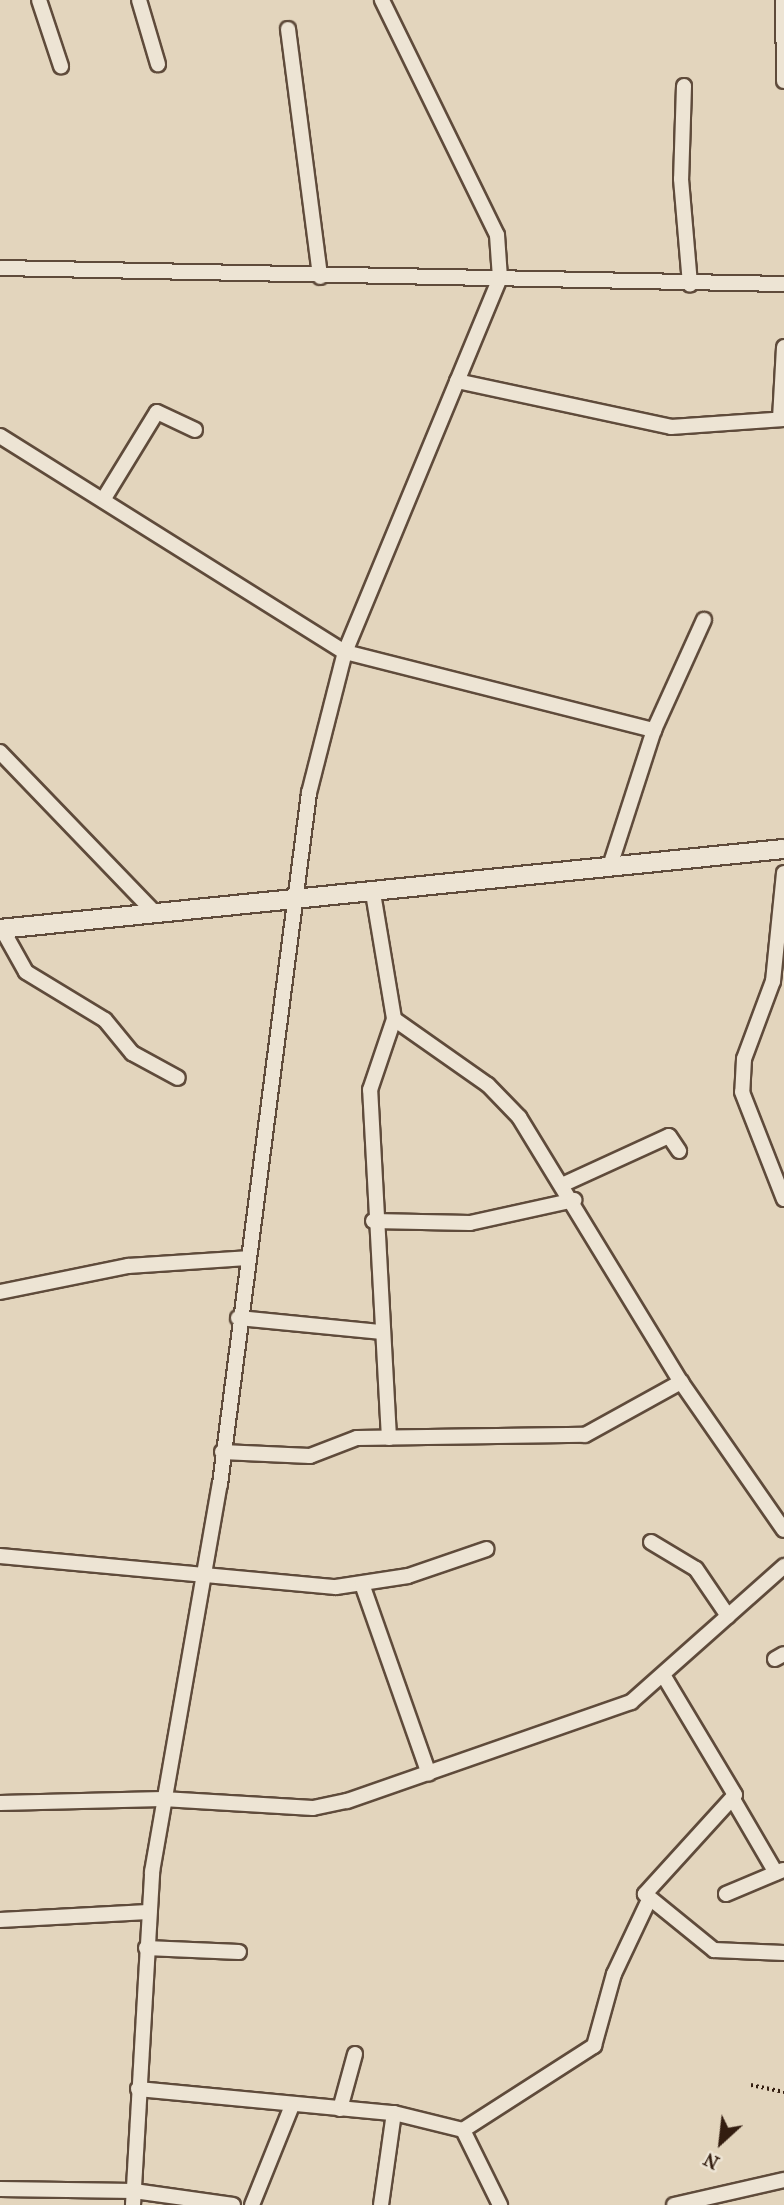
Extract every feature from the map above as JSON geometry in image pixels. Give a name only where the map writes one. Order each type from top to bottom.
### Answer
[{"type":"street","points":[[39,0],[61,66]]},
{"type":"street","points":[[139,0],[158,64]]},
{"type":"street","points":[[134,2198],[148,1912],[163,1799],[204,1571],[222,1452],[291,897],[323,727],[345,652],[500,278],[497,235],[382,0]]},
{"type":"street","points":[[783,0],[784,81]]},
{"type":"street","points":[[288,29],[320,276]]},
{"type":"street","points":[[684,86],[681,179],[690,285]]},
{"type":"street","points":[[0,268],[500,278],[690,285],[784,284]]},
{"type":"street","points":[[457,381],[671,427],[782,419],[784,347]]},
{"type":"street","points":[[103,500],[158,412],[195,430]]},
{"type":"street","points":[[0,436],[345,652],[654,730]]},
{"type":"street","points":[[611,863],[654,730],[704,620]]},
{"type":"street","points":[[0,752],[155,913]]},
{"type":"street","points":[[178,1078],[132,1053],[104,1020],[26,972],[1,929],[291,897],[373,893],[611,863],[784,849]]},
{"type":"street","points":[[784,873],[773,981],[744,1059],[742,1084],[754,1135],[784,1199]]},
{"type":"street","points":[[373,893],[394,1019],[370,1090],[373,1222],[389,1438]]},
{"type":"street","points":[[394,1019],[506,1102],[575,1200],[681,1382],[784,1530]]},
{"type":"street","points":[[564,1184],[669,1136],[679,1151]]},
{"type":"street","points":[[373,1222],[470,1223],[575,1200]]},
{"type":"street","points":[[0,1292],[128,1266],[247,1258]]},
{"type":"street","points":[[238,1318],[380,1332]]},
{"type":"street","points":[[222,1452],[310,1456],[357,1438],[585,1435],[681,1382]]},
{"type":"street","points":[[651,1542],[696,1569],[728,1616]]},
{"type":"street","points":[[0,1556],[204,1571],[336,1587],[408,1576],[487,1549]]},
{"type":"street","points":[[0,1802],[163,1799],[313,1808],[429,1774],[606,1714],[665,1678],[784,1566]]},
{"type":"street","points":[[362,1584],[429,1774]]},
{"type":"street","points":[[138,2089],[291,2108],[394,2113],[463,2130],[594,2046],[614,1974],[649,1900],[647,1887],[733,1801],[734,1792],[665,1678]]},
{"type":"street","points":[[726,1894],[780,1871],[733,1801]]},
{"type":"street","points":[[649,1900],[714,1950],[784,1953]]},
{"type":"street","points":[[0,1921],[148,1912]]},
{"type":"street","points":[[146,1948],[239,1952]]},
{"type":"street","points":[[340,2109],[355,2054]]},
{"type":"street","points":[[252,2205],[291,2108]]},
{"type":"street","points":[[381,2205],[394,2113]]},
{"type":"street","points":[[463,2130],[500,2205]]},
{"type":"street","points":[[674,2205],[784,2180]]},
{"type":"street","points":[[0,2189],[233,2205]]},
{"type":"path","points":[[751,2085],[784,2092]]}]
